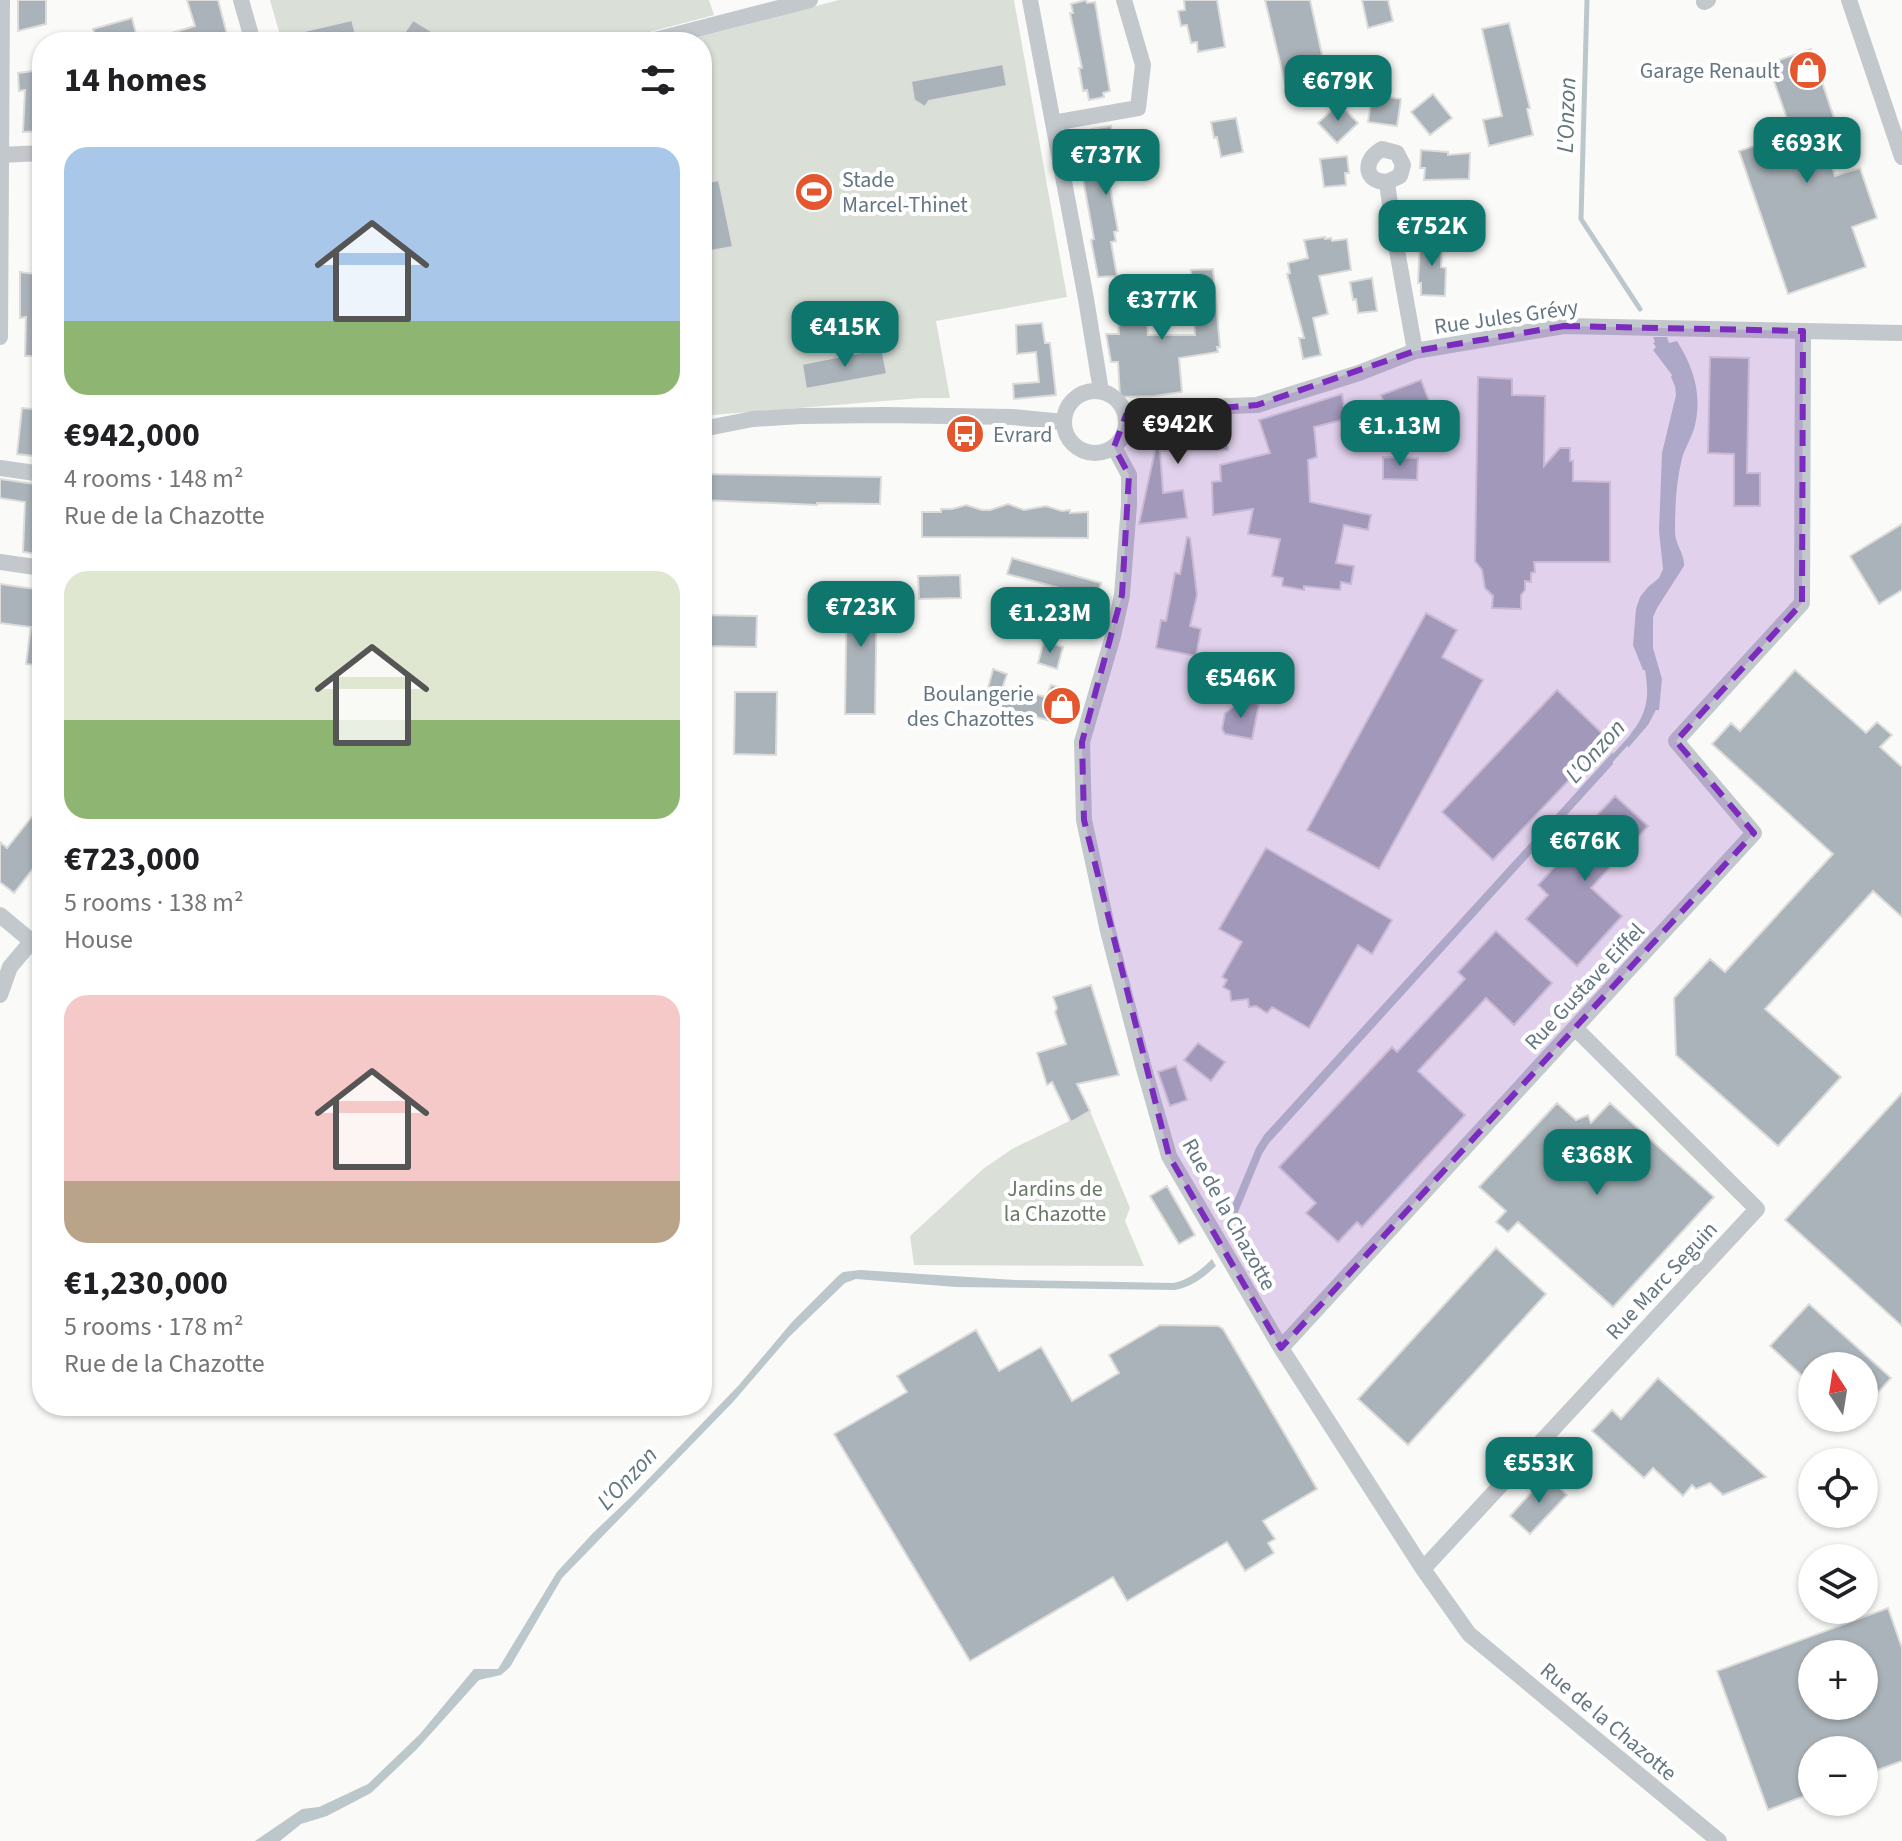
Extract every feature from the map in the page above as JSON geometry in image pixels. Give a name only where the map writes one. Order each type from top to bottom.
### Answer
[{"type":"street","points":[[0,337],[2,0]]},
{"type":"street","points":[[241,0],[250,32]]},
{"type":"street","points":[[686,32],[810,0]]},
{"type":"street","points":[[1030,0],[1101,391]]},
{"type":"street","points":[[1053,123],[1138,108],[1143,65],[1124,0]]},
{"type":"street","points":[[1849,0],[1902,157]]},
{"type":"street","points":[[1,155],[32,153]]},
{"type":"street","points":[[1387,182],[1415,351]]},
{"type":"street","name":"Rue Jules Grévy","points":[[1126,415],[1148,409],[1257,405],[1359,373],[1415,351],[1564,326],[1902,333]]},
{"type":"street","name":"Rue Gustave Eiffel","points":[[1281,1348],[1754,833],[1676,741],[1802,603],[1803,331]]},
{"type":"street","points":[[1090,391],[1112,395],[1126,415],[1122,438],[1114,447],[1103,452],[1081,450],[1066,433],[1064,422],[1071,402],[1090,391]]},
{"type":"street","points":[[712,427],[753,419],[829,416],[1012,417],[1064,422]]},
{"type":"street","name":"Rue de la Chazotte","points":[[1114,447],[1129,475],[1122,595],[1082,742],[1084,820],[1108,931],[1169,1156],[1281,1348],[1423,1569],[1469,1634],[1719,1841]]},
{"type":"street","points":[[0,468],[32,473]]},
{"type":"street","points":[[0,562],[32,567]]},
{"type":"street","points":[[0,915],[32,941]]},
{"type":"street","points":[[0,995],[10,967],[32,949]]},
{"type":"street","name":"Rue Marc Seguin","points":[[1423,1569],[1757,1209],[1575,1028]]},
{"type":"highlighted area","points":[[1564,326],[1803,331],[1802,603],[1676,741],[1754,833],[1281,1348],[1169,1156],[1084,820],[1082,742],[1122,595],[1129,475],[1114,447],[1126,415],[1257,405],[1415,351]]},
{"type":"green space","points":[[270,0],[709,0],[714,15],[650,32],[279,32]]},
{"type":"green space","points":[[839,0],[1014,0],[1067,297],[936,321],[950,398],[712,415],[712,34]]},
{"type":"green space","name":"Jardins de la Chazotte","points":[[1090,1111],[1130,1208],[1125,1221],[1144,1266],[914,1265],[910,1236],[983,1169],[1012,1149]]},
{"type":"shaded area","points":[[1653,337],[1667,337],[1669,343],[1677,341],[1692,372],[1698,405],[1694,429],[1682,459],[1676,497],[1675,536],[1684,566],[1653,617],[1653,648],[1662,679],[1659,710],[1628,748],[1630,736],[1643,714],[1646,701],[1645,670],[1633,645],[1636,609],[1640,597],[1659,578],[1663,569],[1659,531],[1662,453],[1676,395],[1672,375],[1653,350],[1656,347]]},
{"type":"shaded area","points":[[1613,752],[1613,764],[1269,1143],[1229,1234],[1224,1225],[1264,1135]]},
{"type":"shaded area","points":[[1212,1259],[1216,1266],[1207,1274],[1175,1290],[956,1287],[856,1279],[845,1283],[789,1337],[733,1402],[562,1578],[510,1667],[501,1675],[479,1680],[417,1749],[371,1793],[327,1816],[301,1824],[280,1841],[255,1841],[302,1809],[319,1807],[368,1784],[420,1734],[474,1669],[498,1669],[557,1572],[712,1416],[792,1322],[843,1272],[860,1270],[1015,1280],[1173,1283],[1194,1274]]},
{"type":"building","points":[[18,0],[46,0],[46,24],[18,31]]},
{"type":"building","points":[[187,0],[218,0],[226,32],[175,32],[195,26]]},
{"type":"building","points":[[1086,0],[1087,3],[1095,2],[1110,91],[1103,93],[1104,97],[1089,100],[1087,90],[1083,91],[1079,68],[1082,68],[1070,13],[1073,13],[1071,4]]},
{"type":"building","points":[[1184,0],[1217,0],[1225,47],[1198,52],[1197,42],[1191,43],[1187,25],[1181,26],[1178,11],[1185,10]]},
{"type":"building","points":[[1265,0],[1310,0],[1326,73],[1285,83]]},
{"type":"building","points":[[1362,0],[1388,0],[1393,21],[1368,28]]},
{"type":"building","points":[[132,18],[136,32],[94,32],[93,29]]},
{"type":"building","points":[[352,20],[355,32],[300,32]]},
{"type":"building","points":[[413,20],[433,32],[405,32]]},
{"type":"building","points":[[1509,23],[1530,108],[1527,109],[1533,135],[1489,146],[1483,120],[1502,116],[1482,29]]},
{"type":"building","points":[[1811,49],[1834,118],[1817,124],[1835,176],[1860,168],[1877,218],[1852,227],[1866,267],[1788,294],[1739,151],[1792,133],[1768,64]]},
{"type":"building","points":[[1003,64],[1007,86],[929,101],[925,107],[914,100],[911,81]]},
{"type":"building","points":[[32,71],[32,132],[23,132],[25,90],[19,91],[18,73]]},
{"type":"building","points":[[1372,94],[1401,99],[1397,126],[1368,122]]},
{"type":"building","points":[[1433,94],[1452,118],[1430,135],[1411,112]]},
{"type":"building","points":[[1339,103],[1358,123],[1337,143],[1318,123]]},
{"type":"building","points":[[1236,118],[1243,152],[1221,157],[1211,122]]},
{"type":"building","points":[[1111,126],[1116,158],[1142,153],[1145,170],[1108,176],[1118,231],[1114,232],[1116,241],[1111,242],[1117,276],[1098,277],[1083,179],[1099,176],[1091,129]]},
{"type":"building","points":[[1421,150],[1448,152],[1448,155],[1470,153],[1469,179],[1424,180],[1425,168],[1420,168]]},
{"type":"building","points":[[1347,156],[1349,173],[1345,173],[1346,185],[1324,187],[1320,159]]},
{"type":"building","points":[[719,180],[733,247],[712,251],[712,181]]},
{"type":"building","points":[[1325,237],[1332,241],[1347,239],[1351,270],[1319,276],[1328,314],[1313,318],[1321,355],[1303,359],[1299,338],[1304,338],[1287,274],[1290,273],[1288,263],[1308,258],[1304,240]]},
{"type":"building","points":[[1420,238],[1442,239],[1441,267],[1446,268],[1445,296],[1421,295],[1421,283],[1418,283]]},
{"type":"building","points":[[1213,269],[1218,352],[1179,358],[1182,392],[1120,397],[1118,362],[1111,362],[1106,334],[1119,334],[1116,297],[1145,295],[1148,335],[1195,335],[1191,270]]},
{"type":"building","points":[[20,272],[32,274],[32,356],[25,356],[26,317],[20,318]]},
{"type":"building","points":[[1372,278],[1377,311],[1358,313],[1350,282]]},
{"type":"building","points":[[1042,323],[1045,343],[1050,343],[1056,395],[1014,399],[1013,384],[1039,382],[1036,352],[1017,354],[1016,325]]},
{"type":"building","points":[[882,348],[887,374],[806,389],[802,364]]},
{"type":"building","points":[[1710,357],[1749,358],[1747,473],[1760,473],[1760,506],[1734,506],[1734,454],[1708,453]]},
{"type":"building","points":[[1478,377],[1512,379],[1512,395],[1545,396],[1544,466],[1560,448],[1570,448],[1573,481],[1610,482],[1610,562],[1534,562],[1535,572],[1531,573],[1531,582],[1525,581],[1525,590],[1521,595],[1521,609],[1492,608],[1493,596],[1485,588],[1482,570],[1475,561]]},
{"type":"building","points":[[1421,380],[1429,401],[1411,408],[1415,420],[1394,428],[1381,395]]},
{"type":"building","points":[[1342,394],[1346,419],[1314,427],[1317,457],[1308,460],[1310,502],[1371,515],[1368,530],[1344,525],[1336,563],[1354,566],[1351,584],[1341,582],[1340,590],[1304,586],[1304,590],[1282,586],[1283,578],[1272,576],[1280,539],[1248,534],[1253,509],[1213,515],[1212,482],[1221,481],[1220,465],[1270,453],[1259,420]]},
{"type":"building","points":[[22,408],[32,409],[32,456],[17,454]]},
{"type":"building","points":[[1160,422],[1227,423],[1228,450],[1160,451],[1163,493],[1183,490],[1187,518],[1139,524],[1156,446],[1160,446]]},
{"type":"building","points":[[1383,457],[1418,458],[1417,480],[1383,479]]},
{"type":"building","points":[[712,474],[881,477],[880,504],[712,500]]},
{"type":"building","points":[[0,479],[32,484],[32,553],[23,552],[25,502],[0,498]]},
{"type":"building","points":[[1008,504],[1024,510],[1046,506],[1070,510],[1070,513],[1088,512],[1088,538],[922,537],[922,512],[941,512],[941,509],[966,505],[990,510]]},
{"type":"building","points":[[1902,524],[1902,590],[1879,604],[1850,556]]},
{"type":"building","points":[[1187,537],[1190,538],[1197,595],[1190,626],[1201,629],[1196,656],[1156,648],[1161,620],[1166,621],[1175,573],[1180,574]]},
{"type":"building","points":[[1012,558],[1101,583],[1093,614],[1078,609],[1082,594],[1007,574]]},
{"type":"building","points":[[960,575],[961,598],[919,599],[918,576]]},
{"type":"building","points":[[0,584],[32,589],[32,665],[26,664],[31,627],[0,623]]},
{"type":"building","points":[[847,584],[877,585],[875,714],[845,714]]},
{"type":"building","points":[[1426,613],[1457,630],[1442,657],[1483,680],[1379,869],[1307,830]]},
{"type":"building","points":[[712,615],[757,616],[756,647],[712,646]]},
{"type":"building","points":[[1044,641],[1063,647],[1057,669],[1038,663]]},
{"type":"building","points":[[993,669],[1007,674],[1003,686],[1046,697],[1051,685],[1072,691],[1062,724],[984,703]]},
{"type":"building","points":[[1795,670],[1866,733],[1877,722],[1892,735],[1880,747],[1902,767],[1902,917],[1873,891],[1765,1009],[1841,1077],[1778,1146],[1676,1055],[1674,998],[1710,959],[1725,972],[1833,854],[1712,744],[1731,723],[1740,731]]},
{"type":"building","points":[[1557,690],[1608,739],[1493,860],[1442,812]]},
{"type":"building","points":[[735,692],[777,692],[776,755],[734,754]]},
{"type":"building","points":[[1236,700],[1259,704],[1252,739],[1225,734],[1222,729],[1225,713],[1235,706]]},
{"type":"building","points":[[1615,796],[1648,826],[1591,888],[1622,916],[1577,966],[1526,919],[1548,895],[1538,885],[1570,850],[1567,847]]},
{"type":"building","points":[[32,817],[32,870],[14,893],[0,882],[0,842],[7,848]]},
{"type":"building","points":[[1266,848],[1392,920],[1372,954],[1358,945],[1309,1028],[1272,1007],[1267,1013],[1256,1006],[1249,1007],[1248,999],[1231,1001],[1230,991],[1223,987],[1227,980],[1222,977],[1242,942],[1219,929]]},
{"type":"building","points":[[1496,931],[1552,983],[1514,1025],[1486,998],[1418,1071],[1465,1115],[1362,1227],[1357,1222],[1338,1242],[1306,1213],[1316,1203],[1279,1167],[1392,1047],[1397,1052],[1465,979],[1458,972]]},
{"type":"building","points":[[1091,985],[1119,1075],[1077,1084],[1090,1111],[1071,1122],[1052,1082],[1047,1085],[1037,1053],[1066,1044],[1053,997]]},
{"type":"building","points":[[1198,1043],[1225,1062],[1211,1081],[1184,1060]]},
{"type":"building","points":[[1176,1066],[1187,1100],[1170,1106],[1158,1072]]},
{"type":"building","points":[[1902,1093],[1902,1326],[1785,1220]]},
{"type":"building","points":[[1557,1103],[1576,1120],[1588,1115],[1591,1123],[1610,1103],[1714,1197],[1613,1307],[1518,1222],[1508,1232],[1496,1222],[1506,1211],[1479,1187]]},
{"type":"building","points":[[1167,1186],[1195,1235],[1179,1244],[1150,1196]]},
{"type":"building","points":[[1496,1248],[1546,1294],[1408,1445],[1358,1399]]},
{"type":"building","points":[[1809,1304],[1862,1352],[1798,1352],[1798,1372],[1770,1346]]},
{"type":"building","points":[[1160,1325],[1218,1326],[1223,1329],[1317,1489],[1263,1521],[1275,1539],[1268,1543],[1274,1553],[1245,1571],[1227,1542],[1127,1601],[1113,1577],[970,1661],[834,1434],[907,1392],[897,1376],[976,1330],[999,1371],[1041,1347],[1072,1401],[1119,1373],[1109,1355]]},
{"type":"building","points":[[1878,1366],[1891,1378],[1878,1392]]},
{"type":"building","points":[[1658,1378],[1766,1477],[1723,1495],[1710,1483],[1696,1489],[1692,1485],[1683,1496],[1653,1468],[1644,1478],[1592,1431],[1612,1410],[1621,1419]]},
{"type":"building","points":[[1547,1475],[1567,1495],[1530,1534],[1510,1516]]},
{"type":"building","points":[[1888,1608],[1902,1648],[1902,1761],[1878,1770],[1878,1736],[1798,1736],[1798,1798],[1768,1810],[1717,1671],[1798,1641],[1798,1720],[1878,1720],[1878,1640],[1801,1640],[1845,1624],[1878,1624],[1878,1612]]},
{"type":"waterway","name":"L'Onzon","points":[[1587,0],[1581,219],[1640,309]]},
{"type":"waterway","name":"L'Onzon","points":[[1611,760],[1631,738]]},
{"type":"place","name":"Garage Renault","points":[[1808,70]]},
{"type":"place","name":"Stade Marcel-Thinet","points":[[814,192]]},
{"type":"place","name":"Evrard","points":[[965,434]]},
{"type":"place","name":"Boulangerie des Chazottes","points":[[1062,706]]}]
